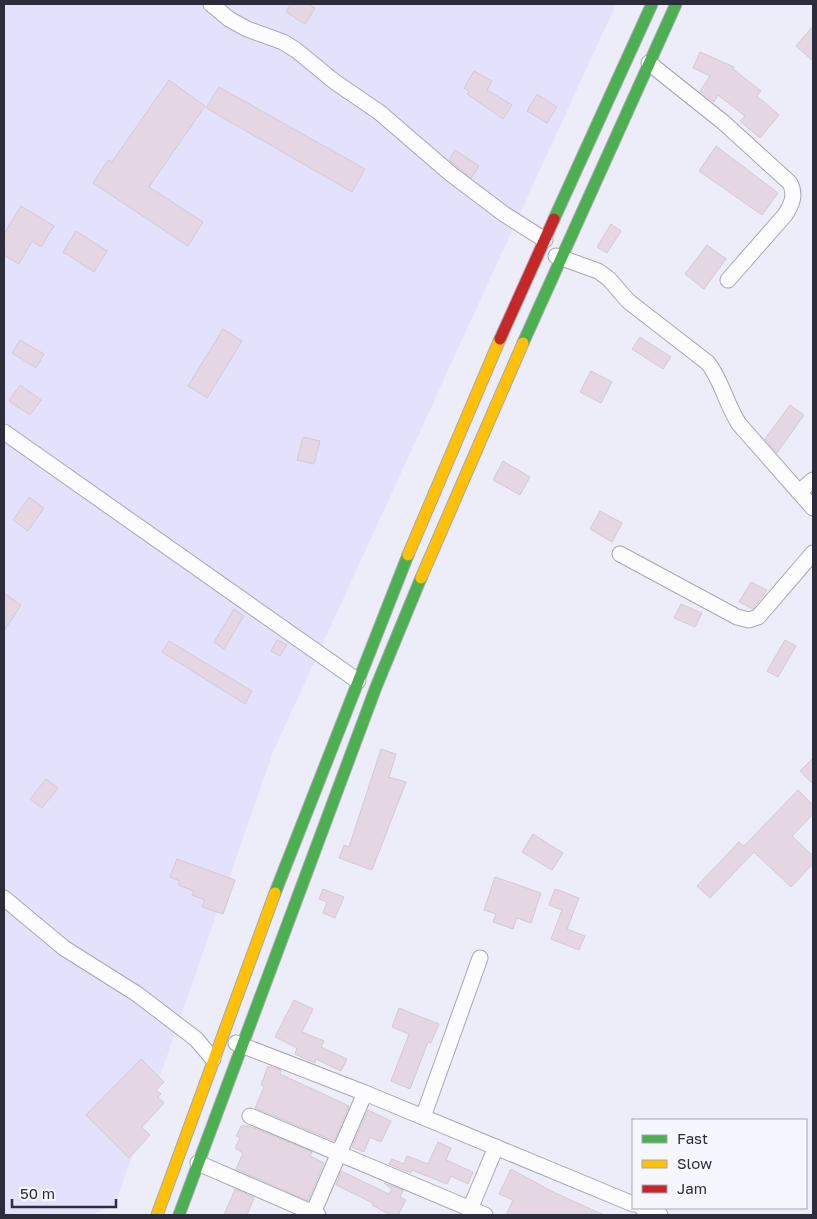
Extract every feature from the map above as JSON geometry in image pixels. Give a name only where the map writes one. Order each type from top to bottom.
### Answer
[{"type":"highway","points":[[157,1215],[213,1058],[358,681],[451,453],[652,4]]},
{"type":"highway","points":[[178,1215],[376,687],[436,541],[560,258],[676,4]]},
{"type":"street","points":[[211,4],[229,19],[247,29],[283,42],[296,50],[335,82],[379,112],[451,174],[560,258],[598,271],[609,279],[628,301],[708,363],[719,381],[730,411],[739,424],[813,508]]},
{"type":"street","points":[[648,63],[723,122],[790,183],[793,190],[792,203],[785,215],[728,280]]},
{"type":"street","points":[[4,432],[358,681]]},
{"type":"street","points":[[799,492],[813,480]]},
{"type":"street","points":[[620,554],[737,617],[749,620],[758,617],[765,610],[813,554]]},
{"type":"street","points":[[4,898],[64,948],[137,994],[196,1039],[213,1058]]},
{"type":"street","points":[[423,1117],[480,958]]},
{"type":"street","points":[[221,1038],[364,1093],[632,1204]]},
{"type":"street","points":[[198,1163],[316,1214],[338,1154],[364,1093]]},
{"type":"street","points":[[250,1116],[485,1215]]},
{"type":"street","points":[[470,1209],[496,1147]]},
{"type":"street","points":[[645,1209],[660,1215]]},
{"type":"shaded area","points":[[4,4],[616,4],[273,752],[115,1205],[91,1215],[4,1215]]},
{"type":"building","points":[[291,4],[308,4],[315,8],[305,24],[286,12]]},
{"type":"building","points":[[813,26],[813,61],[796,46]]},
{"type":"building","points":[[700,52],[734,67],[733,69],[761,91],[757,96],[779,115],[760,138],[740,121],[745,116],[718,95],[714,102],[700,91],[710,76],[693,68]]},
{"type":"building","points":[[474,71],[492,81],[487,90],[512,105],[503,119],[467,94],[469,91],[464,88]]},
{"type":"building","points":[[169,80],[205,106],[149,187],[203,222],[188,246],[93,183],[108,160],[112,162]]},
{"type":"building","points":[[219,87],[365,169],[352,192],[206,108]]},
{"type":"building","points":[[537,94],[557,107],[547,123],[527,111]]},
{"type":"building","points":[[716,146],[778,193],[762,215],[699,171]]},
{"type":"building","points":[[455,150],[479,166],[471,178],[449,160]]},
{"type":"building","points":[[21,206],[54,226],[41,247],[32,241],[19,264],[4,255],[4,234]]},
{"type":"building","points":[[611,224],[621,231],[607,253],[597,247]]},
{"type":"building","points":[[76,231],[107,251],[94,272],[63,252]]},
{"type":"building","points":[[707,245],[726,259],[704,289],[685,274]]},
{"type":"building","points":[[223,329],[242,341],[207,398],[188,386]]},
{"type":"building","points":[[640,337],[671,357],[663,369],[632,349]]},
{"type":"building","points":[[20,340],[44,354],[36,368],[12,353]]},
{"type":"building","points":[[591,371],[612,382],[601,403],[580,392]]},
{"type":"building","points":[[20,385],[41,400],[30,415],[9,401]]},
{"type":"building","points":[[790,405],[804,415],[777,453],[765,439]]},
{"type":"building","points":[[303,437],[320,441],[314,464],[297,460]]},
{"type":"building","points":[[503,461],[530,477],[520,495],[493,480]]},
{"type":"building","points":[[29,497],[44,508],[28,531],[13,520]]},
{"type":"building","points":[[600,511],[622,523],[612,542],[590,529]]},
{"type":"building","points":[[751,582],[767,590],[753,609],[739,602]]},
{"type":"building","points":[[4,593],[21,605],[4,631]]},
{"type":"building","points":[[681,604],[702,613],[695,627],[674,618]]},
{"type":"building","points":[[234,609],[244,616],[224,649],[214,642]]},
{"type":"building","points":[[277,640],[287,645],[280,656],[271,651]]},
{"type":"building","points":[[785,640],[796,646],[778,677],[767,671]]},
{"type":"building","points":[[169,641],[252,691],[245,704],[162,652]]},
{"type":"building","points":[[381,749],[396,754],[389,777],[406,782],[372,870],[339,858],[344,845],[349,847]]},
{"type":"building","points":[[813,758],[813,784],[800,771]]},
{"type":"building","points":[[46,779],[58,788],[42,808],[30,799]]},
{"type":"building","points":[[798,790],[813,805],[813,814],[792,836],[813,856],[813,864],[791,887],[754,852],[710,898],[697,886],[739,842],[744,846]]},
{"type":"building","points":[[533,834],[563,853],[552,870],[522,852]]},
{"type":"building","points":[[177,859],[235,880],[223,914],[202,907],[205,900],[192,895],[194,891],[178,885],[180,881],[170,877]]},
{"type":"building","points":[[495,877],[541,893],[531,923],[517,918],[513,929],[493,922],[496,914],[484,910]]},
{"type":"building","points":[[323,889],[344,897],[335,918],[323,913],[327,902],[319,899]]},
{"type":"building","points":[[555,889],[579,898],[567,929],[585,936],[579,950],[551,939],[562,910],[549,905]]},
{"type":"building","points":[[294,1000],[313,1009],[302,1032],[324,1041],[321,1047],[347,1059],[341,1071],[316,1059],[315,1063],[295,1054],[297,1048],[275,1037]]},
{"type":"building","points":[[399,1008],[439,1024],[431,1043],[428,1042],[410,1089],[391,1081],[409,1034],[392,1027]]},
{"type":"building","points":[[141,1059],[164,1082],[156,1090],[161,1094],[158,1097],[164,1103],[142,1127],[150,1135],[129,1158],[86,1115]]},
{"type":"building","points":[[268,1066],[281,1070],[280,1074],[349,1106],[334,1141],[255,1108],[264,1087],[261,1085]]},
{"type":"building","points":[[368,1110],[391,1121],[381,1142],[370,1137],[364,1152],[352,1147]]},
{"type":"building","points":[[242,1125],[246,1127],[247,1125],[312,1152],[310,1156],[324,1163],[308,1201],[236,1169],[243,1153],[235,1148],[240,1138],[236,1136]]},
{"type":"building","points":[[438,1142],[451,1148],[446,1160],[473,1172],[468,1184],[451,1176],[447,1184],[412,1170],[411,1173],[389,1164],[392,1159],[404,1164],[407,1156],[428,1164]]},
{"type":"building","points":[[511,1169],[553,1192],[604,1215],[506,1215],[513,1200],[499,1194]]},
{"type":"building","points":[[341,1171],[389,1194],[392,1189],[384,1183],[403,1190],[400,1197],[406,1200],[398,1215],[390,1215],[372,1205],[373,1203],[336,1185]]},
{"type":"building","points":[[235,1189],[254,1198],[247,1215],[224,1215]]},
{"type":"traffic: fast","points":[[554,219],[652,4]]},
{"type":"traffic: fast","points":[[523,343],[676,4]]},
{"type":"traffic: fast","points":[[275,893],[408,555]]},
{"type":"traffic: fast","points":[[179,1215],[376,687],[421,578]]},
{"type":"traffic: slow","points":[[408,555],[500,339]]},
{"type":"traffic: slow","points":[[421,578],[523,343]]},
{"type":"traffic: slow","points":[[157,1215],[275,893]]},
{"type":"traffic: jam","points":[[500,339],[554,219]]}]
